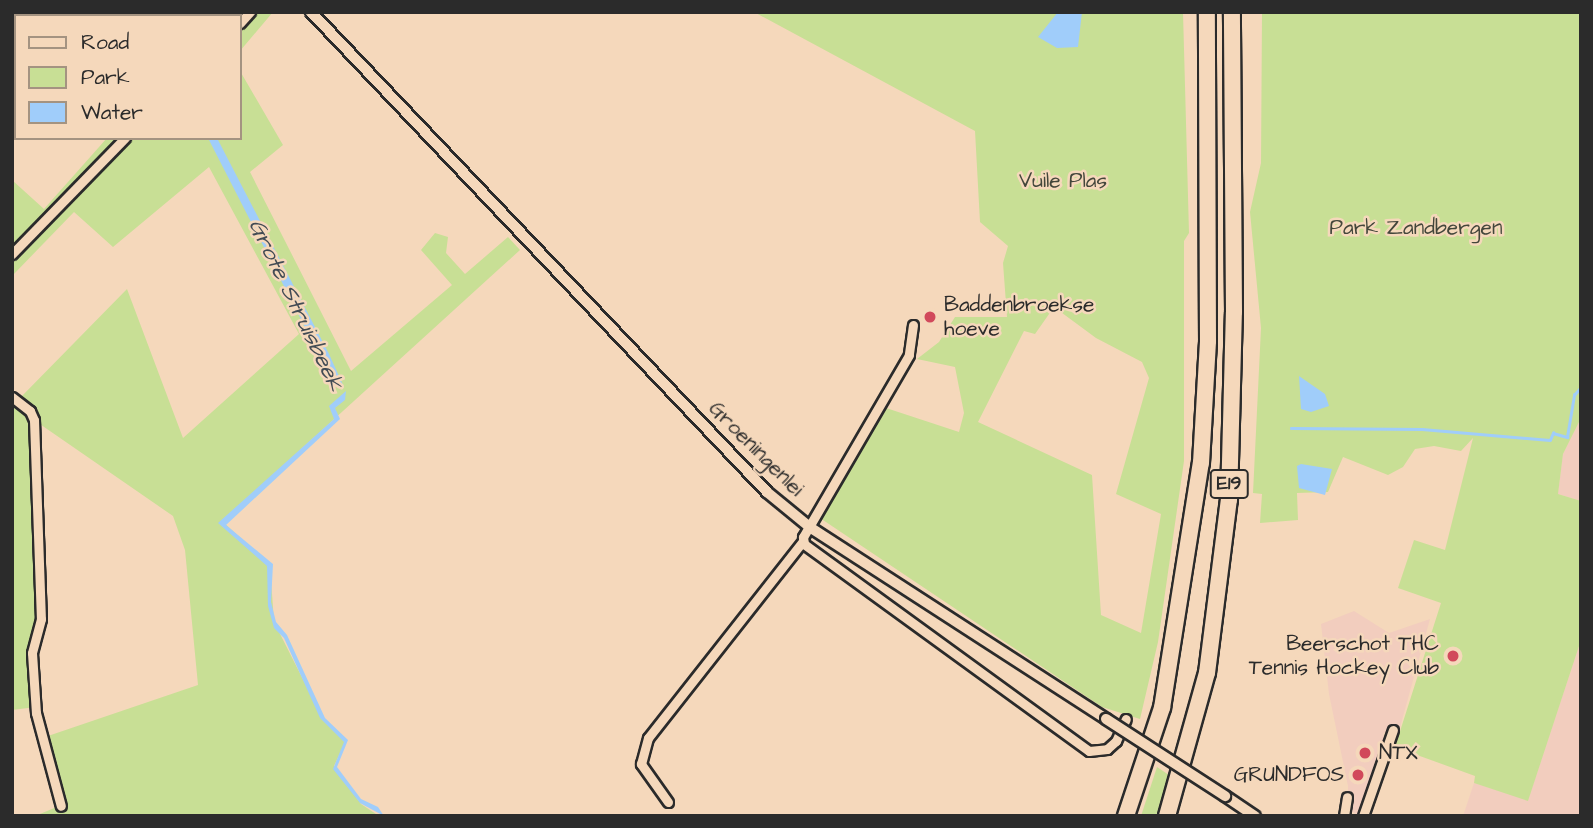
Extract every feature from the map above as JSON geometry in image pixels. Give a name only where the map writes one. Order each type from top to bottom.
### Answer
[{"type":"highway","name":"E19","points":[[1126,816],[1162,708],[1201,463],[1209,341],[1207,12]]},
{"type":"highway","name":"E19","points":[[1167,816],[1207,673],[1228,500],[1234,338],[1232,12]]},
{"type":"street","name":"Groeningenlei","points":[[311,12],[766,492],[811,528],[1255,816]]},
{"type":"street","points":[[12,254],[123,140]]},
{"type":"street","points":[[668,802],[641,764],[648,737],[803,541],[909,355],[913,325]]},
{"type":"street","points":[[12,397],[30,411],[34,420],[41,620],[33,644],[36,713],[61,806]]},
{"type":"street","points":[[803,541],[1089,751],[1107,749],[1116,741],[1126,719]]},
{"type":"street","points":[[1363,816],[1393,730]]},
{"type":"street","points":[[1344,816],[1347,797]]},
{"type":"shaded area","points":[[1581,418],[1581,501],[1558,494],[1563,454]]},
{"type":"shaded area","points":[[1354,611],[1389,633],[1430,619],[1399,731],[1391,728],[1383,734],[1386,741],[1360,816],[1348,810],[1348,786],[1329,694],[1321,624]]},
{"type":"shaded area","points":[[1581,640],[1581,816],[1463,816],[1474,783],[1528,800]]},
{"type":"green space","points":[[273,12],[242,49],[242,14],[166,14]]},
{"type":"green space","name":"Vuile Plas","points":[[754,12],[1183,12],[1189,233],[1184,241],[1184,461],[1158,642],[1140,719],[1102,707],[817,516],[880,406],[959,432],[964,413],[955,367],[917,359],[939,342],[955,317],[1007,317],[1003,263],[1008,246],[980,222],[975,131]],"holes":[[[1054,307],[1096,338],[1142,362],[1149,378],[1116,494],[1161,514],[1141,633],[1101,615],[1092,475],[978,422],[1024,331],[1035,334]]]},
{"type":"green space","name":"Park Zandbergen","points":[[1262,12],[1581,12],[1581,418],[1563,454],[1558,494],[1581,501],[1581,640],[1528,801],[1474,783],[1475,776],[1395,747],[1441,603],[1398,588],[1414,540],[1445,550],[1473,438],[1461,451],[1434,446],[1415,449],[1403,467],[1388,475],[1343,457],[1328,492],[1297,493],[1298,520],[1260,523],[1262,494],[1253,493],[1261,328],[1250,212],[1261,163]]},
{"type":"green space","points":[[242,74],[283,145],[250,172],[351,371],[452,285],[421,250],[435,233],[448,237],[446,253],[465,274],[508,237],[520,250],[222,521],[270,565],[274,622],[323,719],[346,740],[334,766],[361,804],[379,816],[35,816],[64,804],[45,737],[198,685],[185,550],[173,516],[34,420],[41,619],[33,644],[36,707],[12,710],[12,391],[21,397],[127,289],[183,438],[299,334],[209,167],[113,247],[74,212],[12,276],[12,180],[44,209],[105,140],[242,140]]},
{"type":"green space","points":[[1157,767],[1172,777],[1160,816],[1141,816]]},
{"type":"water","points":[[1058,12],[1082,12],[1078,47],[1057,48],[1038,37]]},
{"type":"water","name":"Grote Struisbeek","points":[[209,140],[218,140],[343,385],[340,388],[330,376]]},
{"type":"water","points":[[1299,376],[1325,394],[1329,406],[1311,412],[1301,409]]},
{"type":"water","points":[[346,391],[345,400],[335,408],[340,419],[226,525],[273,564],[271,602],[276,622],[287,635],[325,718],[348,740],[337,767],[361,799],[378,807],[384,816],[360,803],[333,769],[344,742],[320,718],[284,638],[274,628],[268,606],[267,566],[218,523],[334,419],[329,406]]},
{"type":"water","points":[[1301,464],[1332,469],[1325,495],[1299,488],[1297,466]]},
{"type":"waterway","points":[[1291,428],[1422,429],[1550,440],[1553,433],[1567,437],[1574,395],[1581,387]]},
{"type":"place","name":"Baddenbroekse hoeve","points":[[930,317]]},
{"type":"place","name":"Beerschot THC Tennis Hockey Club","points":[[1453,656]]},
{"type":"place","name":"NTX","points":[[1365,753]]},
{"type":"place","name":"GRUNDFOS","points":[[1358,775]]}]
